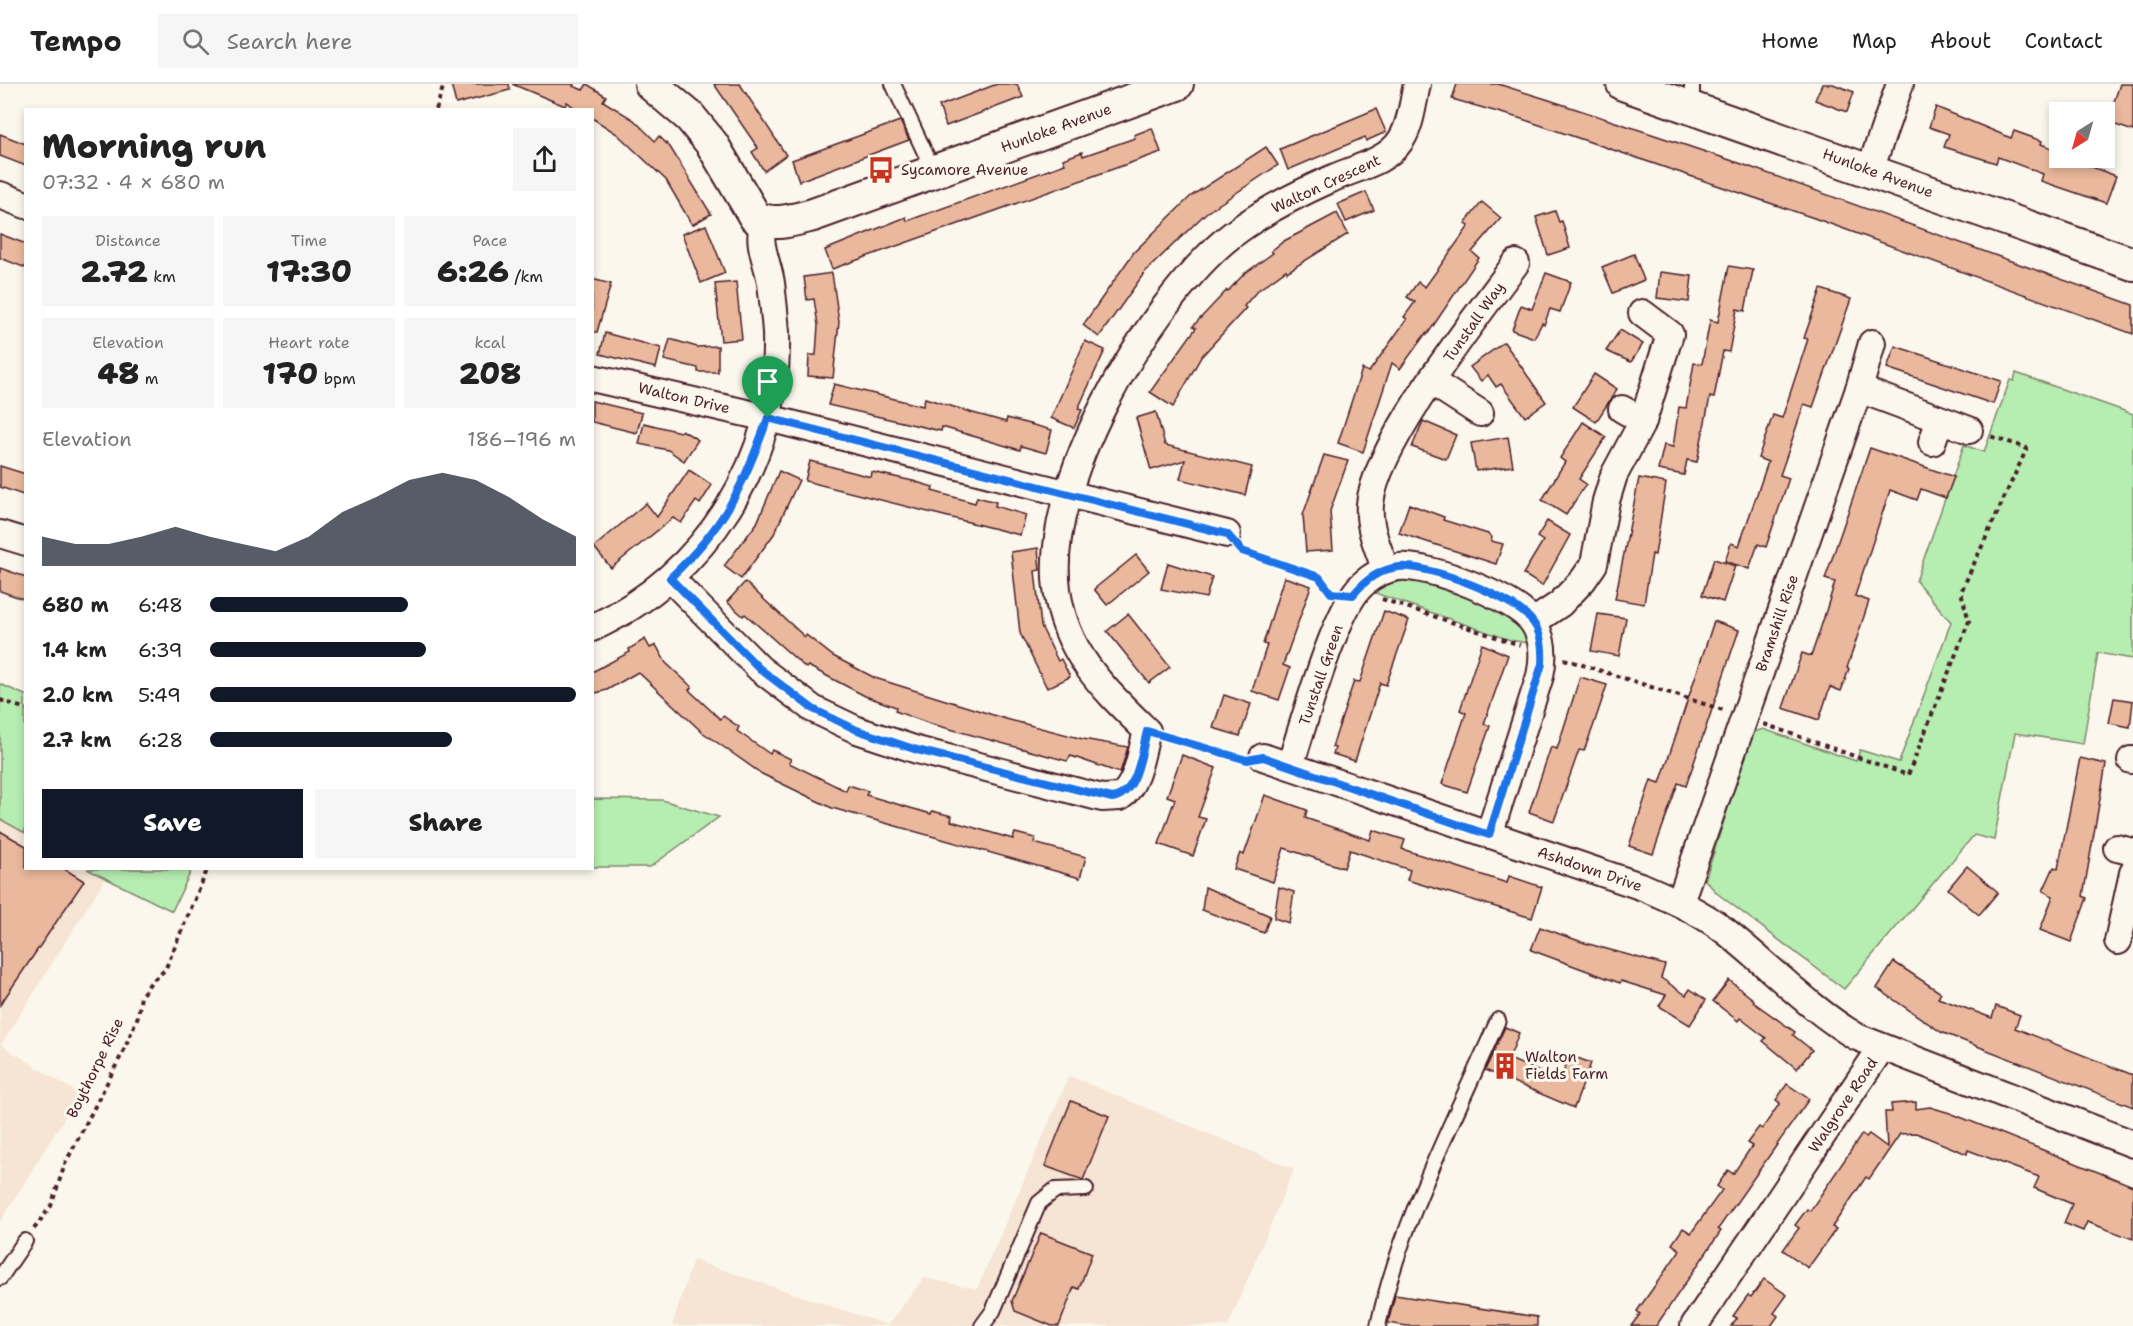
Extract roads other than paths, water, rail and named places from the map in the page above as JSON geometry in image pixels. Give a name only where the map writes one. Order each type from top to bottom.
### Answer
[{"type":"street","name":"Hunloke Avenue","points":[[764,222],[790,221],[813,215],[1177,84]]},
{"type":"street","name":"Walton Crescent","points":[[670,578],[760,669],[813,709],[857,730],[917,750],[1102,798],[1120,797],[1129,789],[1135,775],[1147,731],[1102,688],[1090,672],[1062,610],[1057,589],[1056,564],[1059,537],[1069,495],[1091,430],[1127,362],[1160,312],[1222,243],[1265,213],[1331,178],[1386,156],[1394,149],[1407,128],[1417,84]]},
{"type":"street","name":"Hunloke Avenue","points":[[1623,84],[1692,96],[1870,170],[2131,258]]},
{"type":"street","points":[[1870,170],[1900,84]]},
{"type":"street","points":[[594,627],[626,609],[670,578],[712,533],[732,505],[768,418],[774,379],[776,334],[771,283],[760,237],[764,222],[748,209],[712,144],[663,87]]},
{"type":"street","points":[[0,195],[24,204]]},
{"type":"street","name":"Tunstall Way","points":[[1386,570],[1373,536],[1370,503],[1380,470],[1402,428],[1432,382],[1516,263]]},
{"type":"street","points":[[1533,622],[1560,604],[1583,580],[1594,564],[1606,501],[1632,415],[1670,334],[1642,313]]},
{"type":"street","name":"Bramshill Rise","points":[[1680,902],[1859,390],[1872,343]]},
{"type":"street","name":"Walton Drive","points":[[594,377],[768,418],[1227,534]]},
{"type":"street","points":[[1432,382],[1480,413]]},
{"type":"street","points":[[1859,390],[1936,431],[1969,430]]},
{"type":"street","points":[[0,534],[24,541]]},
{"type":"street","points":[[1386,570],[1416,568],[1453,579],[1517,606],[1533,622],[1540,637],[1542,664],[1489,835]]},
{"type":"street","name":"Tunstall Green","points":[[1290,766],[1340,618],[1353,595],[1370,579],[1386,570]]},
{"type":"street","name":"Ashdown Drive","points":[[1263,757],[1642,886],[1680,902],[1723,930],[1834,1023],[1882,1047]]},
{"type":"street","points":[[2118,941],[2133,873]]},
{"type":"street","name":"Walgrove Road","points":[[1694,1326],[1882,1047],[2133,1144]]},
{"type":"lane","points":[[893,84],[934,172]]},
{"type":"lane","points":[[1378,1326],[1387,1285],[1414,1215],[1498,1020]]},
{"type":"lane","points":[[982,1326],[993,1311],[1039,1203],[1055,1190],[1086,1189]]},
{"type":"lane","points":[[0,1278],[25,1241]]},
{"type":"place","name":"Sycamore Avenue","points":[[881,170]]},
{"type":"place","name":"Walton Fields Farm","points":[[1505,1066]]}]
